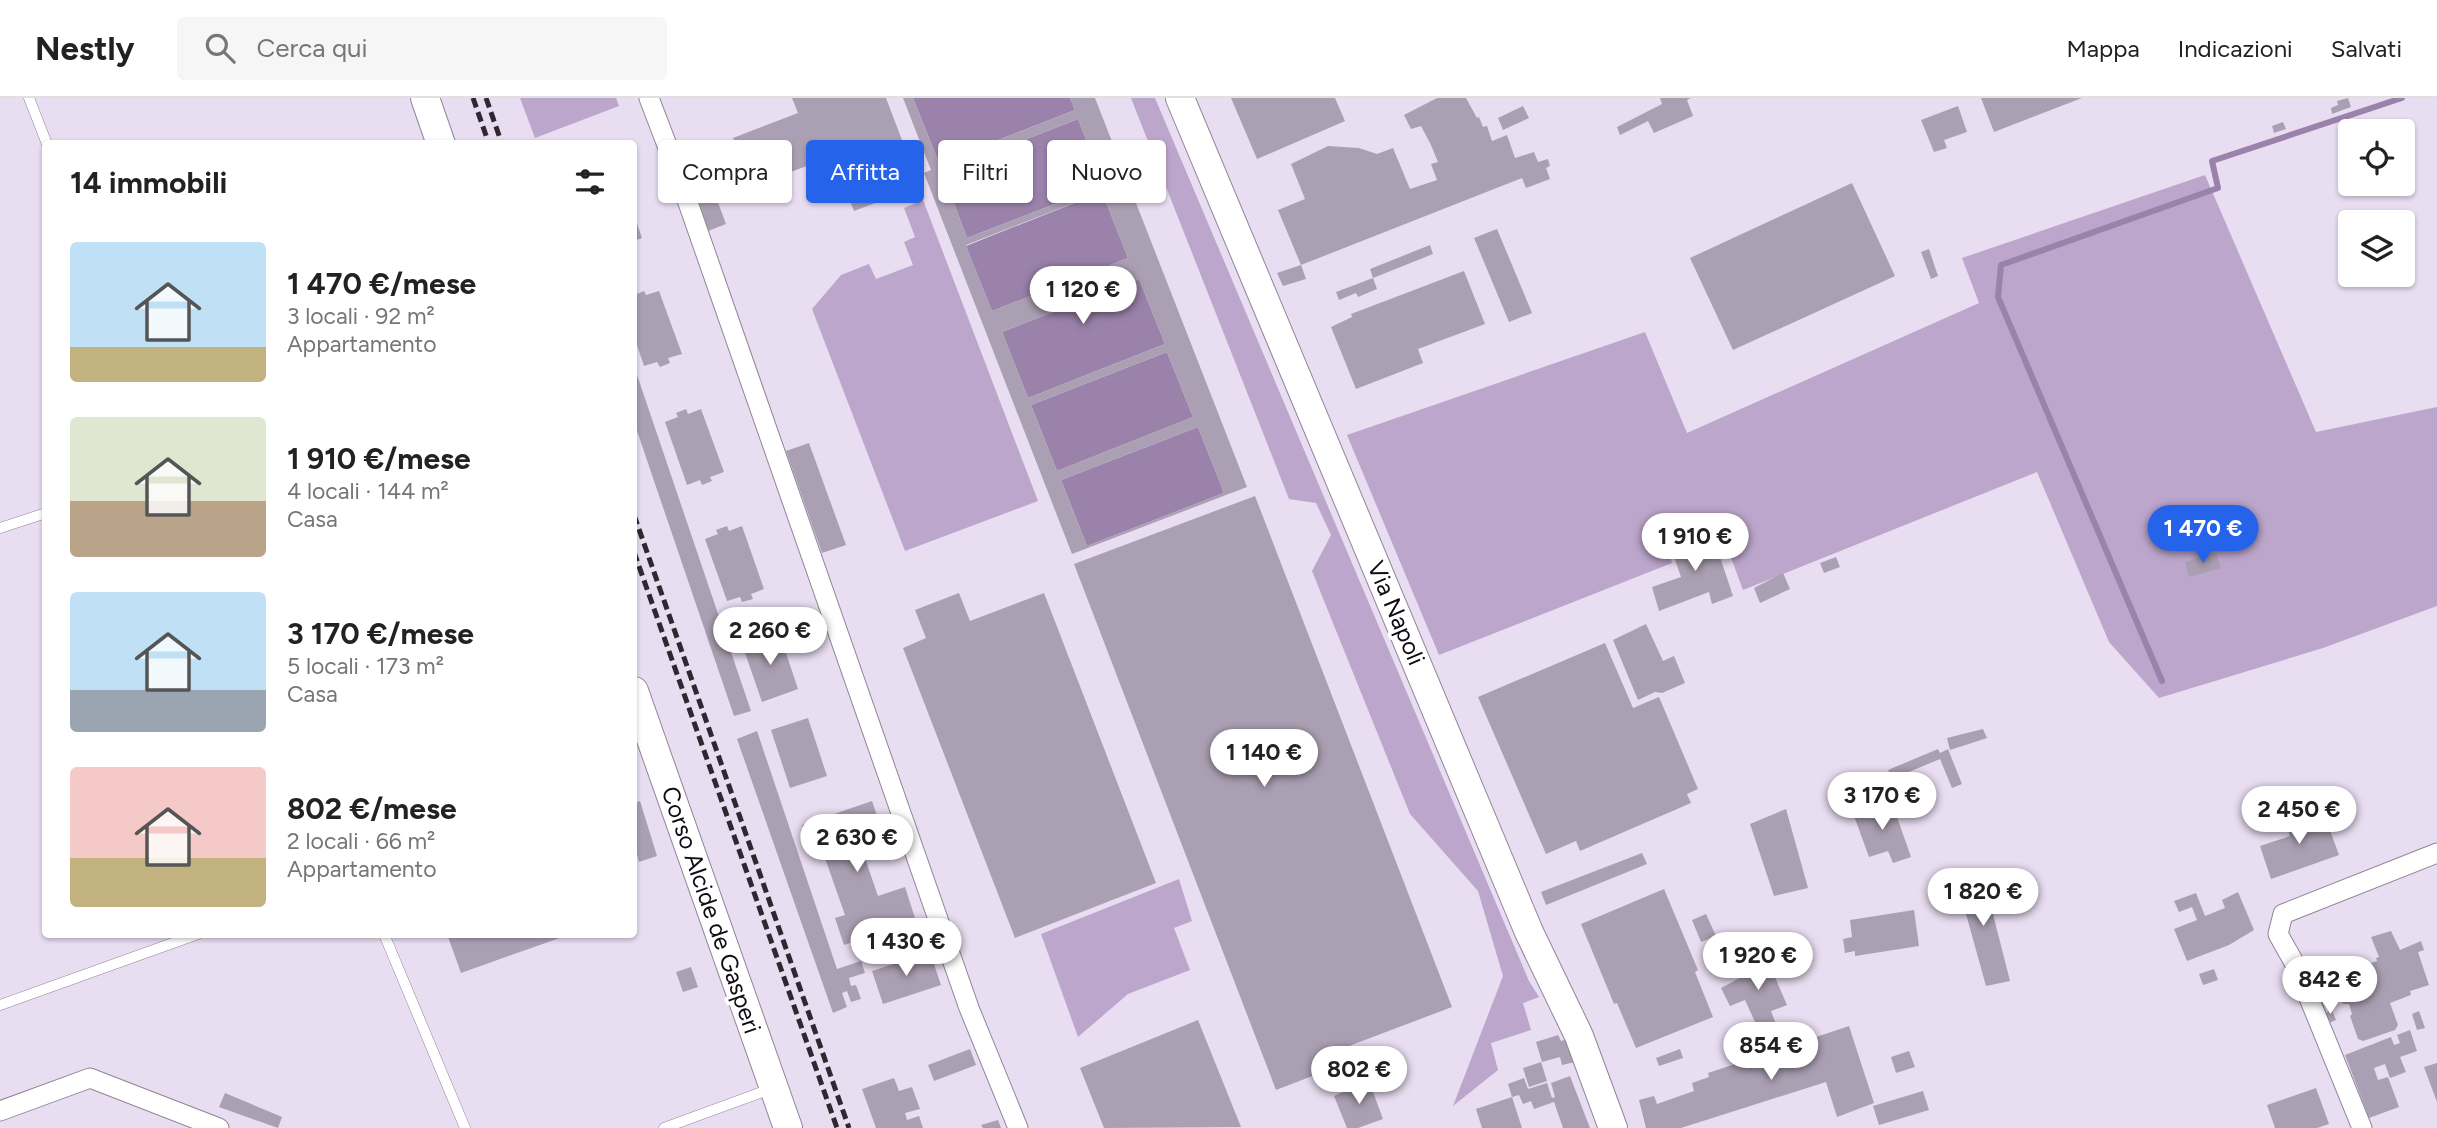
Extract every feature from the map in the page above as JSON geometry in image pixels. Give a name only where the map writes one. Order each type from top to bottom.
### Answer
[{"type":"street","points":[[425,98],[440,140]]},
{"type":"street","points":[[649,98],[678,173],[969,1008],[1018,1128]]},
{"type":"street","name":"Via Napoli","points":[[1180,98],[1529,932],[1579,1036],[1613,1128]]},
{"type":"street","name":"Corso Alcide de Gasperi","points":[[637,700],[784,1125]]},
{"type":"street","points":[[2361,1128],[2296,966],[2278,934],[2283,914],[2437,853]]},
{"type":"street","points":[[0,1111],[90,1078],[219,1128]]},
{"type":"lane","points":[[29,98],[45,140]]},
{"type":"lane","points":[[0,528],[42,514]]},
{"type":"lane","points":[[0,1005],[187,938]]},
{"type":"lane","points":[[386,938],[465,1128]]},
{"type":"lane","points":[[664,1128],[690,1124],[773,1088]]},
{"type":"shaded area","points":[[520,98],[616,98],[619,106],[535,138]]},
{"type":"shaded area","points":[[913,98],[1070,98],[1075,110],[998,140],[938,140],[938,160]]},
{"type":"shaded area","points":[[1131,98],[1155,98],[1529,981],[1539,997],[1523,1003],[1531,1030],[1491,1043],[1498,1070],[1453,1106],[1503,976],[1478,891],[1410,814],[1312,571],[1331,535],[1316,503],[1289,499],[1166,187],[1166,140],[1148,140]]},
{"type":"shaded area","points":[[1078,119],[1086,140],[1047,140],[1047,203],[1057,203],[967,238],[954,203],[1033,203],[1033,140],[1024,140]]},
{"type":"shaded area","points":[[2205,175],[2316,432],[2437,407],[2437,606],[2323,648],[2159,698],[2109,642],[2037,472],[1743,590],[1716,517],[1664,534],[1672,563],[1439,655],[1347,435],[1645,332],[1687,433],[1979,303],[1962,258]]},
{"type":"shaded area","points":[[924,203],[1038,501],[905,551],[812,309],[841,275],[869,264],[876,279],[913,265],[904,242],[915,237],[904,208]]},
{"type":"shaded area","points":[[1074,203],[1106,203],[1128,258],[992,311],[966,246]]},
{"type":"shaded area","points":[[1139,279],[1165,344],[1028,398],[1002,332]]},
{"type":"shaded area","points":[[1167,352],[1193,417],[1057,471],[1031,405]]},
{"type":"shaded area","points":[[1198,427],[1224,493],[1087,546],[1061,480]]},
{"type":"shaded area","points":[[1179,879],[1192,921],[1174,928],[1190,970],[1128,994],[1078,1037],[1041,934]]},
{"type":"building","points":[[792,98],[886,98],[902,140],[806,140],[806,166],[792,172],[792,140],[734,140],[733,138],[798,113]]},
{"type":"building","points":[[903,98],[913,98],[938,160],[938,203],[954,203],[967,238],[1057,203],[1074,203],[966,245],[992,311],[1128,258],[1106,203],[1136,203],[1247,487],[1072,554],[924,173],[931,170],[924,152],[924,140],[919,140]],"holes":[[[1139,279],[1165,344],[1028,398],[1002,332]],[[1167,352],[1193,417],[1057,471],[1031,405]],[[1198,427],[1224,493],[1087,546],[1061,480]]]},
{"type":"building","points":[[1070,98],[1095,98],[1111,140],[1086,140],[1078,119],[1024,140],[998,140],[1075,110]]},
{"type":"building","points":[[1231,98],[1335,98],[1345,121],[1257,159]]},
{"type":"building","points":[[1437,98],[1466,98],[1483,127],[1487,126],[1492,141],[1507,135],[1515,158],[1534,152],[1538,162],[1548,159],[1550,166],[1546,168],[1550,179],[1526,188],[1522,178],[1301,265],[1278,210],[1305,199],[1291,164],[1328,146],[1359,148],[1377,154],[1393,148],[1410,189],[1437,180],[1431,164],[1438,162],[1431,145],[1421,126],[1411,129],[1404,115]]},
{"type":"building","points":[[1660,98],[1691,98],[1687,100],[1693,116],[1654,133],[1648,121],[1620,135],[1617,127],[1662,104]]},
{"type":"building","points":[[1981,98],[2082,98],[1994,132]]},
{"type":"building","points":[[2348,98],[2351,107],[2332,114],[2331,108],[2338,105],[2337,101]]},
{"type":"building","points":[[1523,106],[1529,118],[1503,130],[1498,118]]},
{"type":"building","points":[[1958,106],[1967,132],[1944,140],[1947,148],[1934,152],[1921,120]]},
{"type":"building","points":[[2283,122],[2286,129],[2274,133],[2272,126]]},
{"type":"building","points":[[1852,183],[1895,276],[1733,350],[1690,258]]},
{"type":"building","points":[[699,203],[718,203],[726,224],[708,231]]},
{"type":"building","points":[[851,203],[875,203],[854,211]]},
{"type":"building","points":[[637,224],[642,238],[637,240]]},
{"type":"building","points":[[1497,229],[1532,313],[1509,322],[1474,238]]},
{"type":"building","points":[[1430,245],[1433,254],[1373,278],[1370,269]]},
{"type":"building","points":[[1929,249],[1938,276],[1931,279],[1921,252]]},
{"type":"building","points":[[1301,265],[1306,279],[1283,286],[1277,273]]},
{"type":"building","points":[[1464,271],[1485,324],[1418,349],[1423,363],[1356,389],[1331,327],[1352,317],[1351,314]]},
{"type":"building","points":[[1373,278],[1377,289],[1358,297],[1356,293],[1339,300],[1336,292]]},
{"type":"building","points":[[644,291],[646,295],[659,291],[682,354],[668,358],[670,363],[660,367],[657,362],[644,366],[637,345],[637,294]]},
{"type":"building","points":[[637,375],[751,711],[734,716],[637,431]]},
{"type":"building","points":[[686,409],[688,414],[701,409],[724,472],[710,477],[712,481],[702,485],[700,480],[687,485],[665,422],[678,417],[676,413]]},
{"type":"building","points":[[809,443],[846,545],[822,553],[786,451]]},
{"type":"building","points":[[1255,496],[1452,1007],[1349,1046],[1354,1060],[1276,1090],[1074,564]]},
{"type":"building","points":[[727,526],[729,531],[742,526],[764,589],[751,594],[753,599],[742,602],[740,597],[727,601],[705,539],[718,534],[716,530]]},
{"type":"building","points":[[1711,530],[1733,596],[1712,604],[1709,592],[1659,611],[1652,587],[1681,577],[1670,545]]},
{"type":"building","points":[[2216,553],[2221,568],[2189,577],[2185,562]]},
{"type":"building","points":[[1836,557],[1840,567],[1824,573],[1820,563]]},
{"type":"building","points":[[1783,573],[1790,589],[1760,603],[1754,588]]},
{"type":"building","points":[[959,593],[970,621],[1044,593],[1156,883],[1015,938],[903,648],[926,638],[915,610]]},
{"type":"building","points":[[1646,624],[1663,661],[1674,656],[1685,683],[1638,700],[1613,640]]},
{"type":"building","points":[[779,632],[798,689],[762,702],[742,644]]},
{"type":"building","points":[[1605,643],[1633,708],[1659,697],[1698,789],[1687,794],[1691,803],[1580,851],[1576,841],[1546,854],[1478,697]]},
{"type":"building","points":[[808,718],[827,776],[790,788],[771,730]]},
{"type":"building","points":[[1983,729],[1987,738],[1950,750],[1947,738]]},
{"type":"building","points":[[757,731],[837,969],[861,961],[865,973],[849,978],[851,986],[856,985],[861,999],[851,1002],[847,991],[842,993],[847,1007],[833,1013],[737,739]]},
{"type":"building","points":[[1938,749],[1940,753],[1948,749],[1962,784],[1952,788],[1940,759],[1892,779],[1888,770]]},
{"type":"building","points":[[1891,800],[1911,857],[1893,863],[1888,851],[1869,857],[1853,813]]},
{"type":"building","points":[[640,801],[657,856],[639,862],[637,854],[637,802]]},
{"type":"building","points":[[872,801],[883,833],[859,841],[878,896],[905,887],[916,921],[844,945],[835,918],[845,915],[820,844],[810,848],[802,825]]},
{"type":"building","points":[[2315,802],[2319,810],[2310,813],[2307,805]]},
{"type":"building","points":[[2298,805],[2307,829],[2327,822],[2339,855],[2271,879],[2260,846],[2290,836],[2281,811]]},
{"type":"building","points":[[1786,809],[1808,888],[1774,896],[1750,824]]},
{"type":"building","points":[[1642,853],[1647,864],[1546,905],[1541,892]]},
{"type":"building","points":[[1982,871],[2010,981],[1986,986],[1956,878]]},
{"type":"building","points":[[1664,889],[1698,970],[1695,972],[1713,1017],[1636,1048],[1617,1003],[1614,1004],[1581,924]]},
{"type":"building","points":[[2238,892],[2254,930],[2229,945],[2187,961],[2174,929],[2197,920],[2192,907],[2179,912],[2174,901],[2196,893],[2205,916],[2225,908],[2222,900]]},
{"type":"building","points":[[1914,910],[1919,946],[1855,956],[1855,951],[1845,953],[1843,939],[1852,937],[1850,920]]},
{"type":"building","points":[[1706,914],[1716,936],[1701,942],[1692,920]]},
{"type":"building","points":[[2391,931],[2400,950],[2421,941],[2424,950],[2418,952],[2429,985],[2410,991],[2411,995],[2390,1003],[2398,1025],[2395,1030],[2363,1041],[2358,1039],[2349,1004],[2343,1004],[2333,975],[2377,961],[2376,958],[2379,957],[2371,937]]},
{"type":"building","points":[[448,938],[560,938],[461,973]]},
{"type":"building","points":[[930,952],[941,985],[883,1004],[872,971]]},
{"type":"building","points":[[1764,952],[1787,1005],[1771,1011],[1777,1027],[1760,1033],[1745,1000],[1730,1006],[1721,988],[1749,973],[1745,962]]},
{"type":"building","points":[[691,967],[698,987],[683,992],[676,972]]},
{"type":"building","points":[[2214,969],[2218,980],[2203,985],[2199,974]]},
{"type":"building","points":[[2332,1010],[2336,1020],[2329,1023],[2325,1013]]},
{"type":"building","points":[[2419,1011],[2425,1028],[2417,1030],[2412,1014]]},
{"type":"building","points":[[1198,1020],[1241,1127],[1104,1128],[1080,1068]]},
{"type":"building","points":[[1849,1026],[1874,1103],[1837,1117],[1826,1082],[1681,1128],[1646,1128],[1639,1100],[1654,1096],[1657,1104],[1694,1091],[1692,1083],[1709,1077],[1708,1073]]},
{"type":"building","points":[[2410,1030],[2417,1051],[2400,1057],[2406,1072],[2390,1078],[2385,1064],[2374,1068],[2378,1080],[2388,1077],[2399,1107],[2369,1118],[2345,1055],[2391,1037],[2394,1045],[2400,1043],[2397,1035]]},
{"type":"building","points":[[1558,1035],[1561,1041],[1568,1039],[1575,1062],[1562,1065],[1560,1057],[1542,1062],[1536,1042]]},
{"type":"building","points":[[970,1049],[976,1065],[934,1081],[928,1065]]},
{"type":"building","points":[[1680,1049],[1683,1058],[1659,1066],[1656,1058]]},
{"type":"building","points":[[1909,1051],[1915,1067],[1896,1073],[1891,1057]]},
{"type":"building","points":[[1541,1062],[1547,1081],[1529,1087],[1523,1068]]},
{"type":"building","points":[[2437,1063],[2437,1102],[2424,1067]]},
{"type":"building","points":[[1570,1076],[1590,1128],[1563,1128],[1554,1102],[1534,1109],[1531,1101],[1523,1104],[1519,1095],[1512,1097],[1508,1084],[1524,1078],[1528,1089],[1547,1083],[1552,1098],[1555,1097],[1551,1083]]},
{"type":"building","points":[[894,1078],[899,1091],[912,1087],[920,1109],[905,1113],[907,1120],[919,1116],[923,1128],[876,1128],[862,1089]]},
{"type":"building","points":[[1369,1081],[1383,1119],[1358,1128],[1347,1128],[1334,1096]]},
{"type":"building","points":[[2316,1088],[2329,1124],[2317,1128],[2275,1128],[2267,1105]]},
{"type":"building","points":[[1923,1091],[1929,1110],[1879,1125],[1873,1106]]},
{"type":"building","points":[[225,1093],[282,1117],[278,1128],[219,1107]]},
{"type":"building","points":[[1512,1097],[1522,1128],[1482,1128],[1476,1109]]},
{"type":"building","points":[[998,1120],[1001,1128],[983,1128],[981,1125]]},
{"type":"waterway","points":[[2162,681],[1998,297],[2001,265],[2218,188],[2212,161],[2402,98]]},
{"type":"railway","points":[[473,98],[488,140]]},
{"type":"railway","points":[[486,98],[501,140]]},
{"type":"railway","points":[[637,524],[849,1128]]},
{"type":"railway","points":[[637,561],[837,1128]]}]
